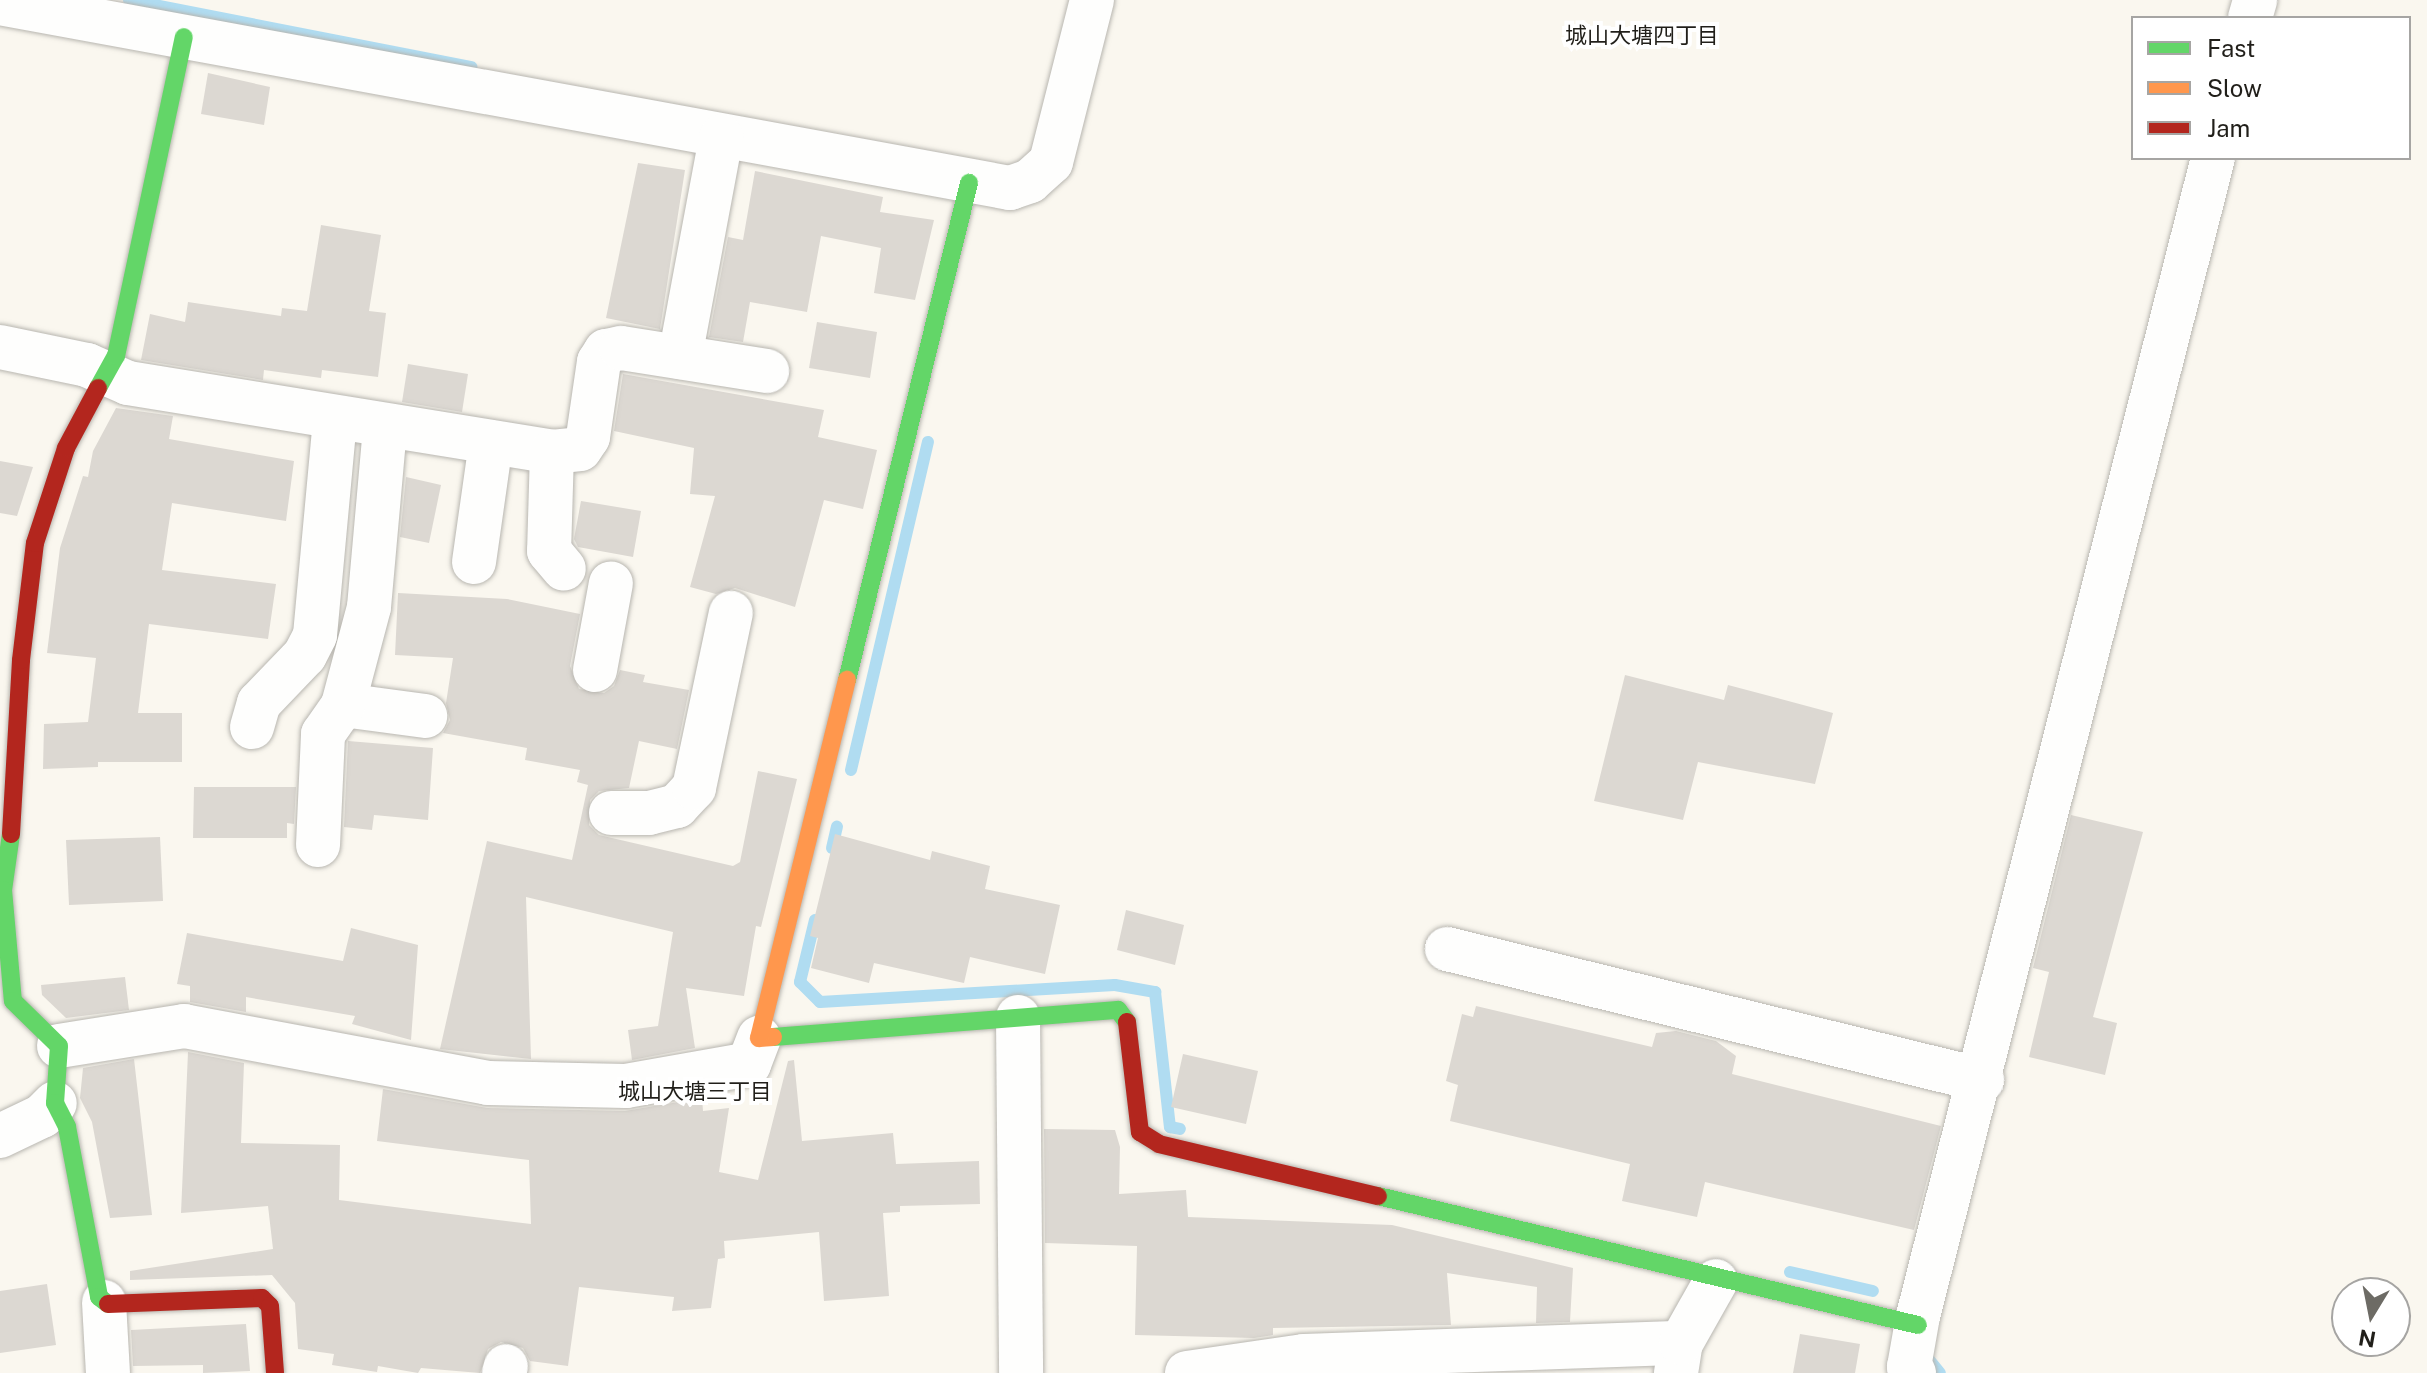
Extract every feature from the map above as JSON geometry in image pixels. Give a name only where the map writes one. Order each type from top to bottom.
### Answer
[{"type":"street","points":[[0,3],[969,183],[1010,188],[1030,181],[1051,162],[1092,0]]},
{"type":"street","points":[[108,1373],[104,1302],[99,1297],[67,1127],[55,1103],[59,1046],[13,1001],[3,890],[17,788],[9,697],[35,543],[49,492],[66,448],[108,377],[184,37]]},
{"type":"street","points":[[680,357],[721,137]]},
{"type":"street","points":[[1914,1373],[1909,1367],[1918,1325],[2212,160]]},
{"type":"street","points":[[59,1046],[184,1026],[488,1083],[626,1086],[749,1064],[759,1038],[969,183]]},
{"type":"street","points":[[0,347],[87,365],[108,377],[335,419],[552,452],[580,449],[588,437],[599,362],[606,351],[621,348],[767,371]]},
{"type":"street","points":[[252,727],[259,703],[305,655],[315,635],[335,419]]},
{"type":"street","points":[[318,845],[323,734],[343,705],[369,607],[385,427]]},
{"type":"street","points":[[474,562],[491,442]]},
{"type":"street","points":[[552,452],[549,551],[564,569]]},
{"type":"street","points":[[595,670],[611,583]]},
{"type":"street","points":[[611,813],[649,813],[677,806],[694,788],[731,613]]},
{"type":"street","points":[[343,705],[425,716]]},
{"type":"street","points":[[1447,949],[1982,1080]]},
{"type":"street","points":[[759,1038],[1118,1010],[1131,1027],[1140,1132],[1159,1144],[1716,1281],[1918,1325]]},
{"type":"street","points":[[1018,1017],[1021,1373]]},
{"type":"street","points":[[0,1136],[42,1116],[55,1103]]},
{"type":"street","points":[[1187,1373],[1304,1356],[1679,1358],[1716,1281]]},
{"type":"street","points":[[104,1302],[262,1298],[270,1306],[275,1373]]},
{"type":"building","points":[[208,73],[270,87],[264,125],[201,114]]},
{"type":"building","points":[[638,163],[685,170],[660,329],[606,318]]},
{"type":"building","points":[[755,171],[883,197],[880,212],[934,220],[915,300],[874,293],[881,248],[821,236],[807,312],[750,302],[743,342],[709,337],[728,237],[743,240]]},
{"type":"building","points":[[321,225],[381,235],[369,311],[386,313],[378,377],[322,370],[321,378],[264,370],[263,380],[141,360],[150,314],[185,322],[188,302],[281,316],[282,308],[307,311]]},
{"type":"building","points":[[817,322],[877,332],[870,378],[809,368]]},
{"type":"building","points":[[408,364],[468,374],[462,412],[402,402]]},
{"type":"building","points":[[623,374],[824,410],[818,437],[877,450],[863,509],[824,500],[795,607],[735,588],[716,594],[690,587],[715,496],[690,494],[694,448],[614,431]]},
{"type":"building","points":[[116,408],[173,416],[169,439],[294,461],[286,521],[172,503],[162,570],[276,584],[268,639],[149,624],[138,713],[182,713],[182,762],[98,762],[98,767],[43,769],[44,724],[88,722],[96,658],[47,653],[60,548],[83,476],[88,477],[93,451]]},
{"type":"building","points":[[0,461],[33,467],[17,516],[0,513]]},
{"type":"building","points":[[406,477],[441,485],[429,543],[400,537]]},
{"type":"building","points":[[581,501],[641,511],[633,557],[578,547],[574,539]]},
{"type":"building","points":[[398,593],[507,599],[580,614],[570,666],[579,689],[604,693],[614,686],[620,670],[645,675],[643,682],[689,690],[677,749],[639,741],[629,788],[599,791],[590,800],[589,825],[599,835],[733,866],[740,862],[758,771],[797,779],[761,927],[756,926],[744,996],[686,988],[695,1048],[632,1060],[628,1030],[658,1026],[673,932],[526,897],[531,1059],[440,1049],[487,841],[572,860],[588,785],[577,782],[580,770],[525,760],[527,748],[443,733],[450,720],[446,703],[453,658],[395,655]]},
{"type":"building","points":[[1625,675],[1724,700],[1728,685],[1833,713],[1815,784],[1698,762],[1683,820],[1594,801]]},
{"type":"building","points":[[348,741],[433,748],[428,820],[374,815],[372,830],[344,827]]},
{"type":"building","points":[[194,787],[296,787],[294,824],[287,823],[287,838],[193,838]]},
{"type":"building","points":[[2071,815],[2143,832],[2093,1017],[2117,1023],[2105,1075],[2029,1057],[2049,972],[2033,968]]},
{"type":"building","points":[[835,834],[930,860],[932,851],[990,866],[985,889],[1060,905],[1045,974],[970,957],[964,983],[874,963],[869,983],[811,968],[818,938],[810,936]]},
{"type":"building","points":[[160,837],[163,901],[69,905],[66,840]]},
{"type":"building","points":[[1126,910],[1184,925],[1175,965],[1117,950]]},
{"type":"building","points":[[351,928],[418,945],[411,1040],[352,1024],[355,1016],[246,997],[246,1012],[190,1002],[190,986],[177,984],[187,933],[343,961]]},
{"type":"building","points":[[125,977],[129,1010],[66,1018],[42,995],[41,985]]},
{"type":"building","points":[[1476,1006],[1652,1047],[1656,1033],[1676,1031],[1716,1041],[1736,1056],[1732,1074],[1941,1126],[1914,1230],[1705,1182],[1697,1217],[1622,1201],[1630,1164],[1450,1121],[1458,1085],[1446,1081],[1462,1014],[1473,1017]]},
{"type":"building","points":[[188,1052],[244,1063],[241,1143],[340,1145],[339,1200],[531,1224],[529,1160],[377,1141],[383,1089],[487,1108],[625,1111],[702,1098],[703,1111],[729,1108],[719,1172],[758,1180],[788,1061],[794,1060],[802,1141],[893,1133],[896,1164],[979,1161],[980,1204],[900,1206],[900,1212],[883,1213],[889,1296],[824,1301],[819,1232],[724,1241],[725,1258],[718,1259],[711,1308],[672,1311],[674,1297],[579,1287],[568,1366],[530,1361],[523,1348],[501,1342],[488,1349],[480,1373],[421,1368],[418,1373],[378,1366],[377,1372],[332,1365],[334,1354],[298,1349],[295,1303],[272,1275],[130,1280],[130,1271],[273,1249],[268,1206],[181,1213]]},
{"type":"building","points":[[1183,1054],[1258,1071],[1246,1124],[1171,1107]]},
{"type":"building","points":[[134,1059],[152,1215],[110,1218],[92,1122],[80,1098],[83,1068]]},
{"type":"building","points":[[1044,1129],[1115,1130],[1120,1147],[1119,1194],[1186,1190],[1188,1217],[1392,1225],[1573,1268],[1570,1322],[1536,1323],[1537,1287],[1447,1273],[1451,1325],[1273,1328],[1273,1335],[1254,1338],[1135,1335],[1137,1246],[1045,1243]]},
{"type":"building","points":[[47,1284],[56,1345],[0,1353],[0,1291]]},
{"type":"building","points":[[246,1324],[250,1371],[203,1373],[203,1365],[133,1366],[131,1330]]},
{"type":"building","points":[[1800,1334],[1860,1344],[1855,1373],[1793,1373]]},
{"type":"waterway","points":[[129,0],[471,67]]},
{"type":"waterway","points":[[851,770],[928,442]]},
{"type":"waterway","points":[[832,848],[837,827]]},
{"type":"waterway","points":[[815,920],[800,982],[820,1002],[1115,985],[1155,992],[1170,1127],[1180,1129]]},
{"type":"waterway","points":[[1790,1272],[1873,1291]]},
{"type":"waterway","points":[[1926,1356],[1940,1373]]},
{"type":"traffic: fast","points":[[98,388],[116,356],[184,37]]},
{"type":"traffic: fast","points":[[847,680],[969,183]]},
{"type":"traffic: fast","points":[[11,834],[3,890],[13,1001],[59,1046],[55,1103],[67,1127],[99,1297],[108,1304]]},
{"type":"traffic: fast","points":[[773,1037],[1118,1010],[1127,1022]]},
{"type":"traffic: fast","points":[[1378,1196],[1918,1325]]},
{"type":"traffic: slow","points":[[773,1037],[759,1038],[847,680]]},
{"type":"traffic: jam","points":[[11,834],[21,660],[35,543],[66,448],[98,388]]},
{"type":"traffic: jam","points":[[1127,1022],[1140,1132],[1159,1144],[1378,1196]]},
{"type":"traffic: jam","points":[[108,1304],[262,1298],[270,1306],[275,1373]]},
{"type":"district","name":"城山大塘四丁目","points":[[1642,36]]},
{"type":"district","name":"城山大塘三丁目","points":[[695,1092]]}]
